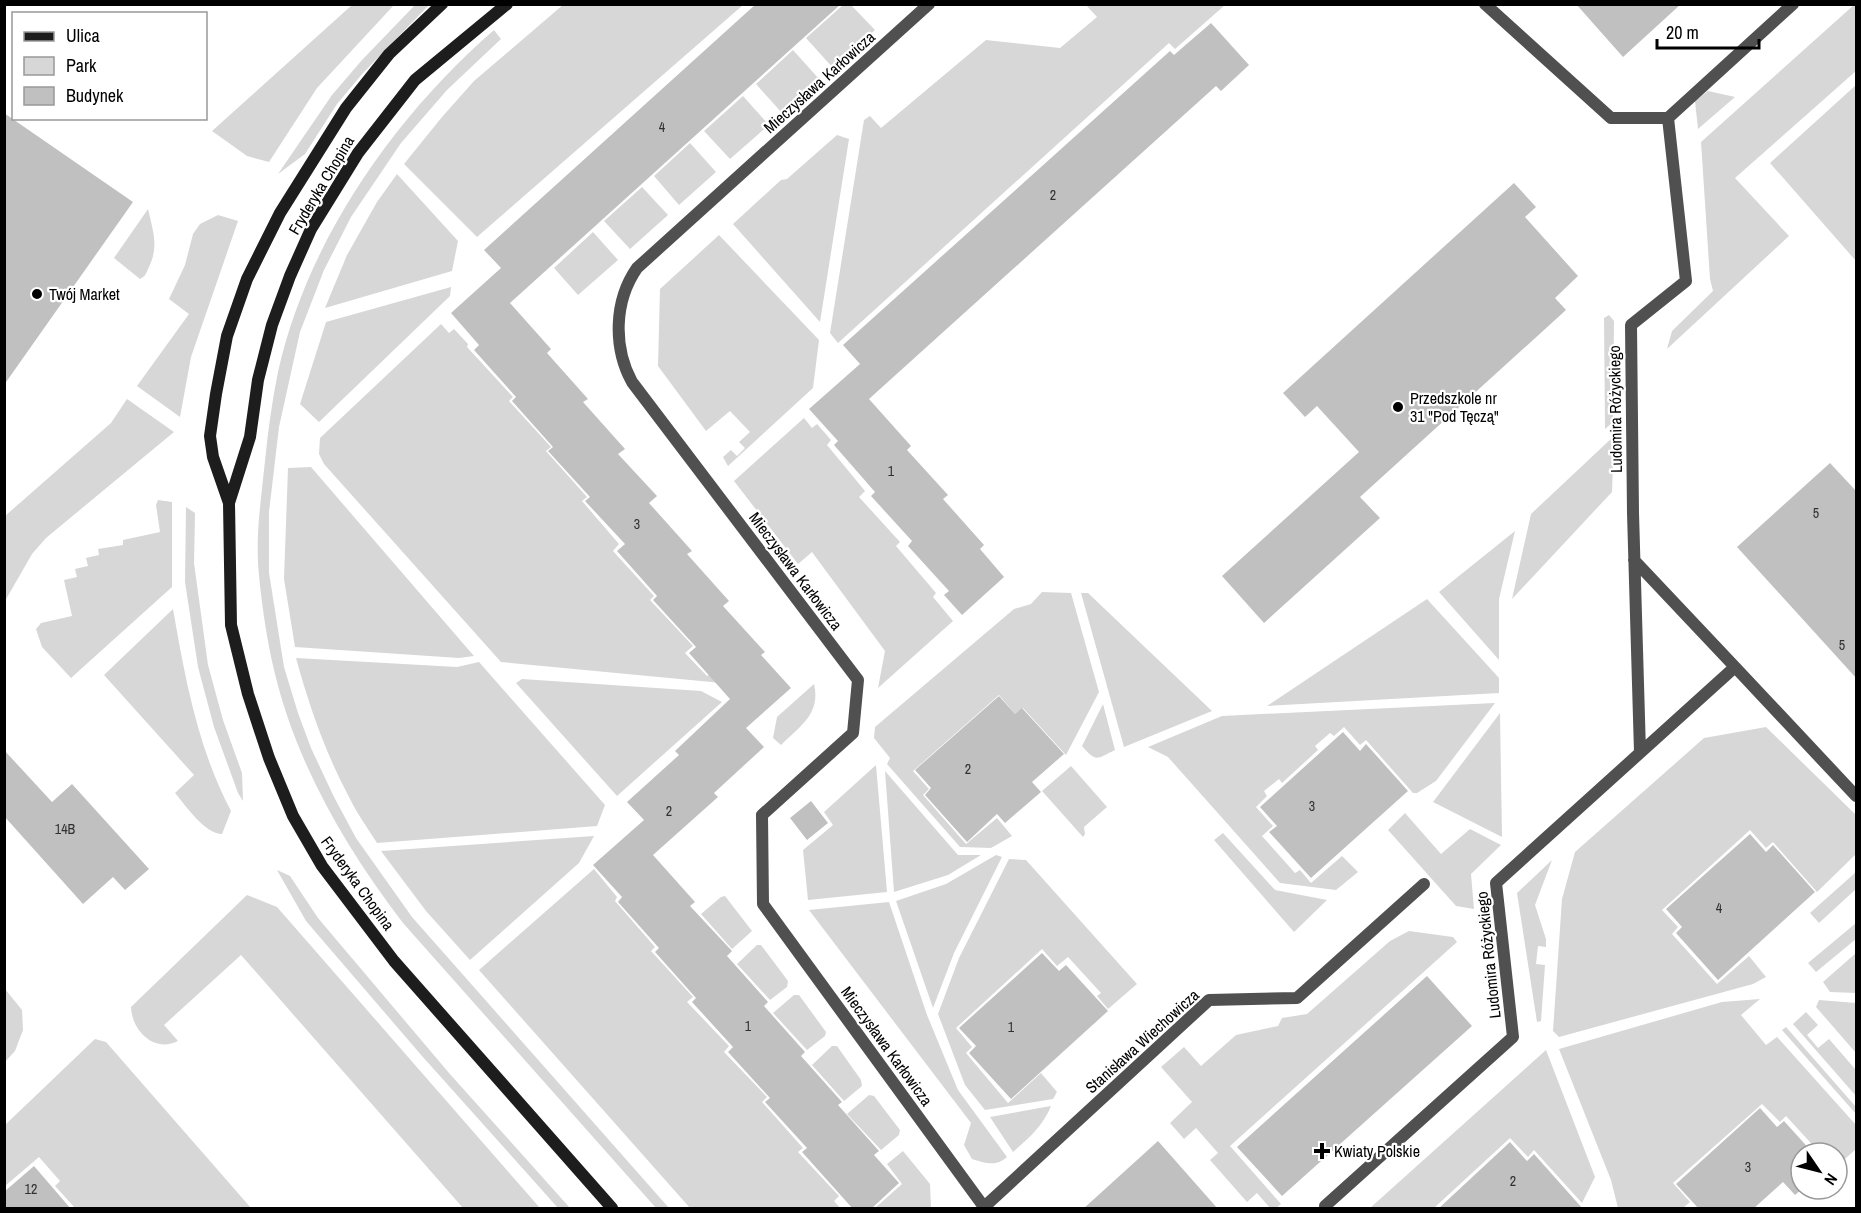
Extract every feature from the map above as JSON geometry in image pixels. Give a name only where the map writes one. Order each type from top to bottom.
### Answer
[{"type":"street","name":"Fryderyka Chopina","points":[[442,4],[389,54],[346,108],[280,213],[247,279],[227,336],[210,436],[213,457],[229,503],[231,625],[248,694],[269,758],[293,816],[322,866],[394,962],[612,1209]]},
{"type":"street","name":"Fryderyka Chopina","points":[[229,503],[250,436],[258,380],[272,325],[311,229],[358,153],[415,80],[507,4]]},
{"type":"street","name":"Mieczysława Karłowicza","points":[[928,4],[637,268],[628,282],[618,321],[623,366],[632,381],[858,680],[853,733],[762,815],[763,904],[984,1208]]},
{"type":"street","points":[[1485,4],[1611,118],[1668,118],[1793,4]]},
{"type":"street","name":"Ludomira Różyckiego","points":[[1640,752],[1634,560],[1631,324],[1686,281],[1668,118]]},
{"type":"street","points":[[1634,560],[1857,796]]},
{"type":"street","name":"Ludomira Różyckiego","points":[[1325,1206],[1513,1037],[1496,883],[1735,667]]},
{"type":"street","name":"Stanisława Wiechowicza","points":[[984,1208],[1209,1000],[1297,998],[1424,884]]},
{"type":"green space","points":[[416,4],[429,5],[363,73],[337,104],[305,154],[278,174],[332,95]]},
{"type":"green space","points":[[564,4],[743,5],[477,237],[404,164],[474,81]]},
{"type":"green space","points":[[1855,4],[1856,71],[1735,178],[1789,236],[1667,349],[1672,331],[1713,291],[1710,279],[1701,142]]},
{"type":"green space","points":[[352,5],[394,5],[317,88],[269,162],[247,156],[212,131]]},
{"type":"green space","points":[[843,5],[851,5],[875,30],[833,68],[806,38]]},
{"type":"green space","points":[[1086,5],[1225,5],[1175,49],[1169,43],[838,343],[830,333],[864,120],[870,116],[881,128],[986,40],[1060,48],[1097,17]]},
{"type":"green space","points":[[494,30],[501,39],[447,90],[401,143],[351,217],[324,270],[300,332],[279,427],[269,512],[269,573],[284,667],[298,713],[311,748],[356,838],[412,917],[669,1208],[656,1208],[403,923],[361,864],[325,803],[295,738],[274,670],[265,623],[259,576],[258,533],[269,427],[278,372],[292,323],[310,276],[359,184],[389,142],[457,64]]},
{"type":"green space","points":[[793,50],[820,80],[782,113],[756,84]]},
{"type":"green space","points":[[1856,85],[1856,261],[1770,163]]},
{"type":"green space","points":[[1708,91],[1735,97],[1698,129],[1695,101]]},
{"type":"green space","points":[[743,96],[769,125],[730,159],[704,131]]},
{"type":"green space","points":[[837,135],[849,139],[820,322],[733,224],[781,180],[787,179]]},
{"type":"green space","points":[[690,143],[716,172],[679,205],[654,176]]},
{"type":"green space","points":[[397,174],[458,241],[452,271],[325,308],[347,255],[377,202]]},
{"type":"green space","points":[[642,187],[668,215],[630,249],[604,221]]},
{"type":"green space","points":[[148,209],[154,238],[154,252],[144,277],[140,279],[114,258]]},
{"type":"green space","points":[[218,215],[238,221],[191,357],[180,417],[137,386],[189,314],[169,299],[185,265],[193,234],[200,224]]},
{"type":"green space","points":[[593,232],[618,260],[578,295],[554,268]]},
{"type":"green space","points":[[719,235],[819,340],[813,388],[728,466],[723,457],[731,450],[737,456],[745,448],[739,442],[750,432],[730,411],[706,431],[658,366],[660,289]]},
{"type":"green space","points":[[451,287],[450,296],[319,422],[300,404],[326,322]]},
{"type":"green space","points":[[1609,315],[1614,321],[1613,422],[1605,429],[1604,318]]},
{"type":"green space","points":[[441,324],[449,333],[454,329],[468,344],[467,347],[513,397],[509,401],[551,447],[546,451],[587,497],[582,501],[619,544],[613,551],[654,596],[650,600],[693,646],[685,653],[707,676],[712,673],[722,683],[501,662],[324,464],[319,454],[320,438]]},
{"type":"green space","points":[[127,399],[174,432],[46,538],[32,554],[5,601],[5,516],[111,423]]},
{"type":"green space","points":[[804,418],[812,428],[817,424],[831,440],[827,445],[865,491],[859,497],[900,542],[896,546],[936,593],[933,597],[953,621],[878,688],[885,651],[812,552],[798,564],[734,481]]},
{"type":"green space","points":[[1614,436],[1612,492],[1512,599],[1531,514]]},
{"type":"green space","points":[[311,467],[474,656],[459,658],[295,647],[284,579],[288,468]]},
{"type":"green space","points":[[158,500],[172,502],[172,587],[71,678],[42,647],[36,629],[41,623],[72,616],[64,580],[77,577],[75,569],[88,566],[86,558],[99,555],[98,549],[123,545],[123,540],[160,532],[156,505]]},
{"type":"green space","points":[[186,507],[195,513],[194,563],[208,665],[223,720],[242,773],[243,801],[214,727],[198,667],[185,582]]},
{"type":"green space","points":[[1515,531],[1499,599],[1499,660],[1439,592]]},
{"type":"green space","points":[[1042,592],[1071,593],[1099,692],[1066,755],[1023,708],[1015,714],[999,695],[913,771],[929,789],[923,795],[966,844],[997,818],[1012,836],[991,848],[960,847],[887,764],[890,758],[874,738],[875,727],[1014,609],[1031,604]]},
{"type":"green space","points":[[1081,593],[1088,593],[1212,711],[1124,747]]},
{"type":"green space","points":[[1427,599],[1499,678],[1499,693],[1267,706]]},
{"type":"green space","points":[[173,609],[182,661],[201,738],[231,811],[222,834],[216,833],[203,824],[175,793],[194,775],[104,675]]},
{"type":"green space","points":[[296,658],[457,667],[479,662],[605,805],[597,826],[377,843],[354,807],[332,762],[312,711]]},
{"type":"green space","points":[[522,679],[701,691],[722,702],[617,796],[516,683]]},
{"type":"green space","points":[[814,684],[812,711],[802,725],[781,745],[773,738],[777,717]]},
{"type":"green space","points":[[1495,703],[1436,781],[1417,793],[1413,793],[1366,740],[1360,745],[1344,727],[1334,736],[1330,733],[1315,746],[1318,750],[1282,783],[1279,779],[1264,791],[1267,796],[1256,807],[1273,826],[1262,836],[1295,873],[1300,870],[1311,883],[1342,856],[1358,872],[1336,890],[1280,883],[1168,757],[1148,747],[1222,716]]},
{"type":"green space","points":[[1103,704],[1115,750],[1097,758],[1082,746]]},
{"type":"green space","points":[[1500,713],[1502,837],[1433,802]]},
{"type":"green space","points":[[1766,727],[1856,815],[1856,854],[1817,892],[1773,842],[1766,848],[1750,830],[1662,910],[1678,927],[1672,934],[1717,984],[1749,956],[1766,977],[1753,984],[1559,1037],[1553,1031],[1562,899],[1575,852],[1704,738]]},
{"type":"green space","points":[[876,765],[887,892],[808,900],[803,850],[833,825],[824,812]]},
{"type":"green space","points":[[1071,766],[1107,807],[1084,827],[1083,837],[1042,791]]},
{"type":"green space","points":[[885,771],[958,855],[981,855],[948,875],[894,892]]},
{"type":"green space","points":[[1405,813],[1441,854],[1470,829],[1501,845],[1471,874],[1474,909],[1456,906],[1388,830]]},
{"type":"green space","points":[[1223,833],[1275,890],[1327,900],[1294,932],[1214,840]]},
{"type":"green space","points":[[594,836],[579,863],[470,960],[426,911],[381,851]]},
{"type":"green space","points":[[996,855],[1002,857],[954,953],[933,1008],[896,901],[946,884]]},
{"type":"green space","points":[[1009,859],[1026,860],[1137,984],[1108,1009],[1097,996],[1101,993],[1068,957],[1057,966],[1042,949],[956,1028],[972,1047],[966,1053],[1008,1103],[1041,1073],[1057,1092],[1053,1099],[985,1110],[965,1085],[938,1014],[959,958]]},
{"type":"green space","points":[[1552,860],[1535,905],[1546,939],[1546,947],[1538,946],[1536,964],[1545,965],[1541,1021],[1537,1022],[1517,893]]},
{"type":"green space","points":[[594,869],[617,897],[615,901],[655,947],[651,951],[693,997],[687,1002],[729,1046],[724,1052],[767,1097],[762,1102],[803,1148],[798,1152],[839,1196],[834,1201],[840,1208],[690,1208],[479,970]]},
{"type":"green space","points":[[277,870],[290,876],[318,918],[449,1073],[570,1208],[558,1208],[422,1056],[306,921]]},
{"type":"green space","points":[[1856,872],[1856,889],[1819,923],[1810,913]]},
{"type":"green space","points":[[247,895],[277,907],[540,1208],[463,1208],[241,955],[164,1025],[178,1041],[161,1044],[146,1038],[135,1024],[131,1007]]},
{"type":"green space","points":[[725,896],[752,931],[732,949],[701,914]]},
{"type":"green space","points":[[889,902],[927,1015],[958,1090],[1007,1157],[999,1162],[986,1163],[972,1159],[964,1145],[971,1123],[809,910]]},
{"type":"green space","points":[[1856,923],[1856,939],[1816,972],[1808,963]]},
{"type":"green space","points":[[1409,931],[1453,937],[1457,942],[1230,1146],[1281,1204],[1276,1208],[1270,1208],[1257,1193],[1247,1202],[1210,1160],[1218,1153],[1196,1128],[1184,1139],[1170,1123],[1192,1102],[1161,1067],[1184,1047],[1201,1066],[1236,1035],[1278,1026],[1282,1018],[1307,1014],[1390,941]]},
{"type":"green space","points":[[757,945],[761,945],[788,981],[787,987],[770,1000],[737,964]]},
{"type":"green space","points":[[1856,953],[1856,993],[1830,992],[1823,982]]},
{"type":"green space","points":[[5,989],[22,1010],[23,1030],[15,1051],[5,1062]]},
{"type":"green space","points":[[794,995],[799,995],[826,1032],[825,1036],[807,1050],[773,1013]]},
{"type":"green space","points":[[1760,999],[1741,1015],[1766,1045],[1777,1037],[1856,1125],[1856,1149],[1849,1155],[1849,1141],[1809,1141],[1786,1116],[1780,1122],[1762,1104],[1673,1183],[1690,1202],[1683,1208],[1618,1208],[1611,1180],[1559,1049],[1722,1002]]},
{"type":"green space","points":[[1819,1000],[1856,1003],[1856,1053],[1816,1007]]},
{"type":"green space","points":[[1806,1012],[1818,1025],[1807,1035],[1818,1048],[1829,1039],[1856,1070],[1856,1096],[1793,1024]]},
{"type":"green space","points":[[1786,1027],[1856,1107],[1856,1114],[1782,1030]]},
{"type":"green space","points":[[95,1039],[106,1042],[251,1208],[75,1208],[55,1186],[60,1181],[39,1157],[5,1186],[5,1125]]},
{"type":"green space","points":[[832,1046],[837,1046],[861,1080],[862,1086],[844,1101],[812,1065]]},
{"type":"green space","points":[[1546,1050],[1595,1177],[1582,1203],[1534,1150],[1528,1157],[1510,1138],[1434,1208],[1370,1208]]},
{"type":"green space","points":[[869,1095],[874,1096],[900,1130],[899,1135],[881,1150],[847,1114]]},
{"type":"green space","points":[[1051,1106],[1040,1126],[1013,1152],[990,1117]]},
{"type":"green space","points":[[903,1151],[930,1184],[931,1208],[875,1208],[902,1184],[887,1164]]},
{"type":"building","points":[[756,4],[841,4],[510,303],[551,349],[547,353],[588,399],[583,402],[625,449],[618,454],[657,496],[649,503],[692,551],[687,554],[729,601],[723,606],[765,652],[761,655],[791,688],[746,728],[764,747],[714,793],[718,797],[653,855],[695,902],[690,906],[732,951],[727,956],[768,1002],[764,1006],[805,1052],[801,1056],[842,1102],[838,1105],[879,1151],[874,1155],[899,1183],[871,1209],[853,1209],[802,1152],[807,1148],[765,1102],[770,1098],[728,1052],[733,1047],[692,1002],[696,998],[655,952],[659,948],[618,902],[622,897],[593,865],[644,820],[627,802],[679,755],[675,751],[730,699],[689,653],[696,647],[653,600],[657,596],[617,551],[625,544],[585,501],[590,497],[548,451],[553,447],[512,401],[516,397],[474,350],[479,345],[451,313],[501,268],[484,250]]},
{"type":"building","points":[[1576,4],[1681,4],[1623,57]]},
{"type":"building","points":[[1211,23],[1249,65],[1221,91],[1216,86],[869,399],[911,446],[907,450],[948,495],[943,499],[984,545],[980,549],[1004,577],[962,615],[944,595],[949,591],[908,546],[912,541],[871,496],[875,492],[834,445],[838,441],[809,409],[860,364],[843,345],[1170,51],[1174,55]]},
{"type":"building","name":"Twój Market","points":[[4,113],[133,202],[4,385]]},
{"type":"building","name":"Przedszkole nr 31 \"Pod Tęczą\"","points":[[1514,183],[1536,207],[1525,217],[1578,276],[1555,298],[1566,310],[1360,497],[1380,518],[1264,623],[1222,576],[1359,452],[1317,406],[1305,417],[1283,393]]},
{"type":"building","points":[[1830,463],[1857,492],[1857,679],[1737,547]]},
{"type":"building","points":[[999,696],[1015,714],[1022,708],[1064,754],[1032,782],[1041,792],[1005,823],[997,814],[967,842],[925,795],[931,788],[915,770]]},
{"type":"building","points":[[1343,732],[1360,751],[1366,744],[1408,791],[1311,878],[1269,832],[1277,826],[1260,807]]},
{"type":"building","points":[[4,750],[52,802],[72,784],[149,869],[125,890],[113,877],[83,904],[4,816]]},
{"type":"building","points":[[811,801],[828,823],[807,840],[790,818]]},
{"type":"building","points":[[1750,834],[1766,852],[1773,845],[1815,892],[1718,980],[1676,933],[1682,927],[1666,909]]},
{"type":"building","points":[[1042,953],[1059,971],[1066,965],[1108,1011],[1011,1099],[969,1053],[976,1046],[959,1028]]},
{"type":"building","points":[[1427,976],[1472,1026],[1282,1196],[1237,1147]]},
{"type":"building","points":[[1760,1108],[1777,1127],[1784,1121],[1802,1141],[1789,1141],[1789,1188],[1783,1182],[1753,1209],[1699,1209],[1676,1184]]},
{"type":"building","points":[[1158,1141],[1218,1209],[1083,1209]]},
{"type":"building","points":[[1510,1142],[1527,1161],[1534,1154],[1583,1209],[1438,1209]]},
{"type":"building","points":[[34,1166],[71,1209],[4,1209],[4,1192]]},
{"type":"place","name":"Twój Market","points":[[37,294]]},
{"type":"place","name":"Przedszkole nr 31 \"Pod Tęczą\"","points":[[1398,407]]},
{"type":"place","name":"Kwiaty Polskie","points":[[1322,1151]]}]
